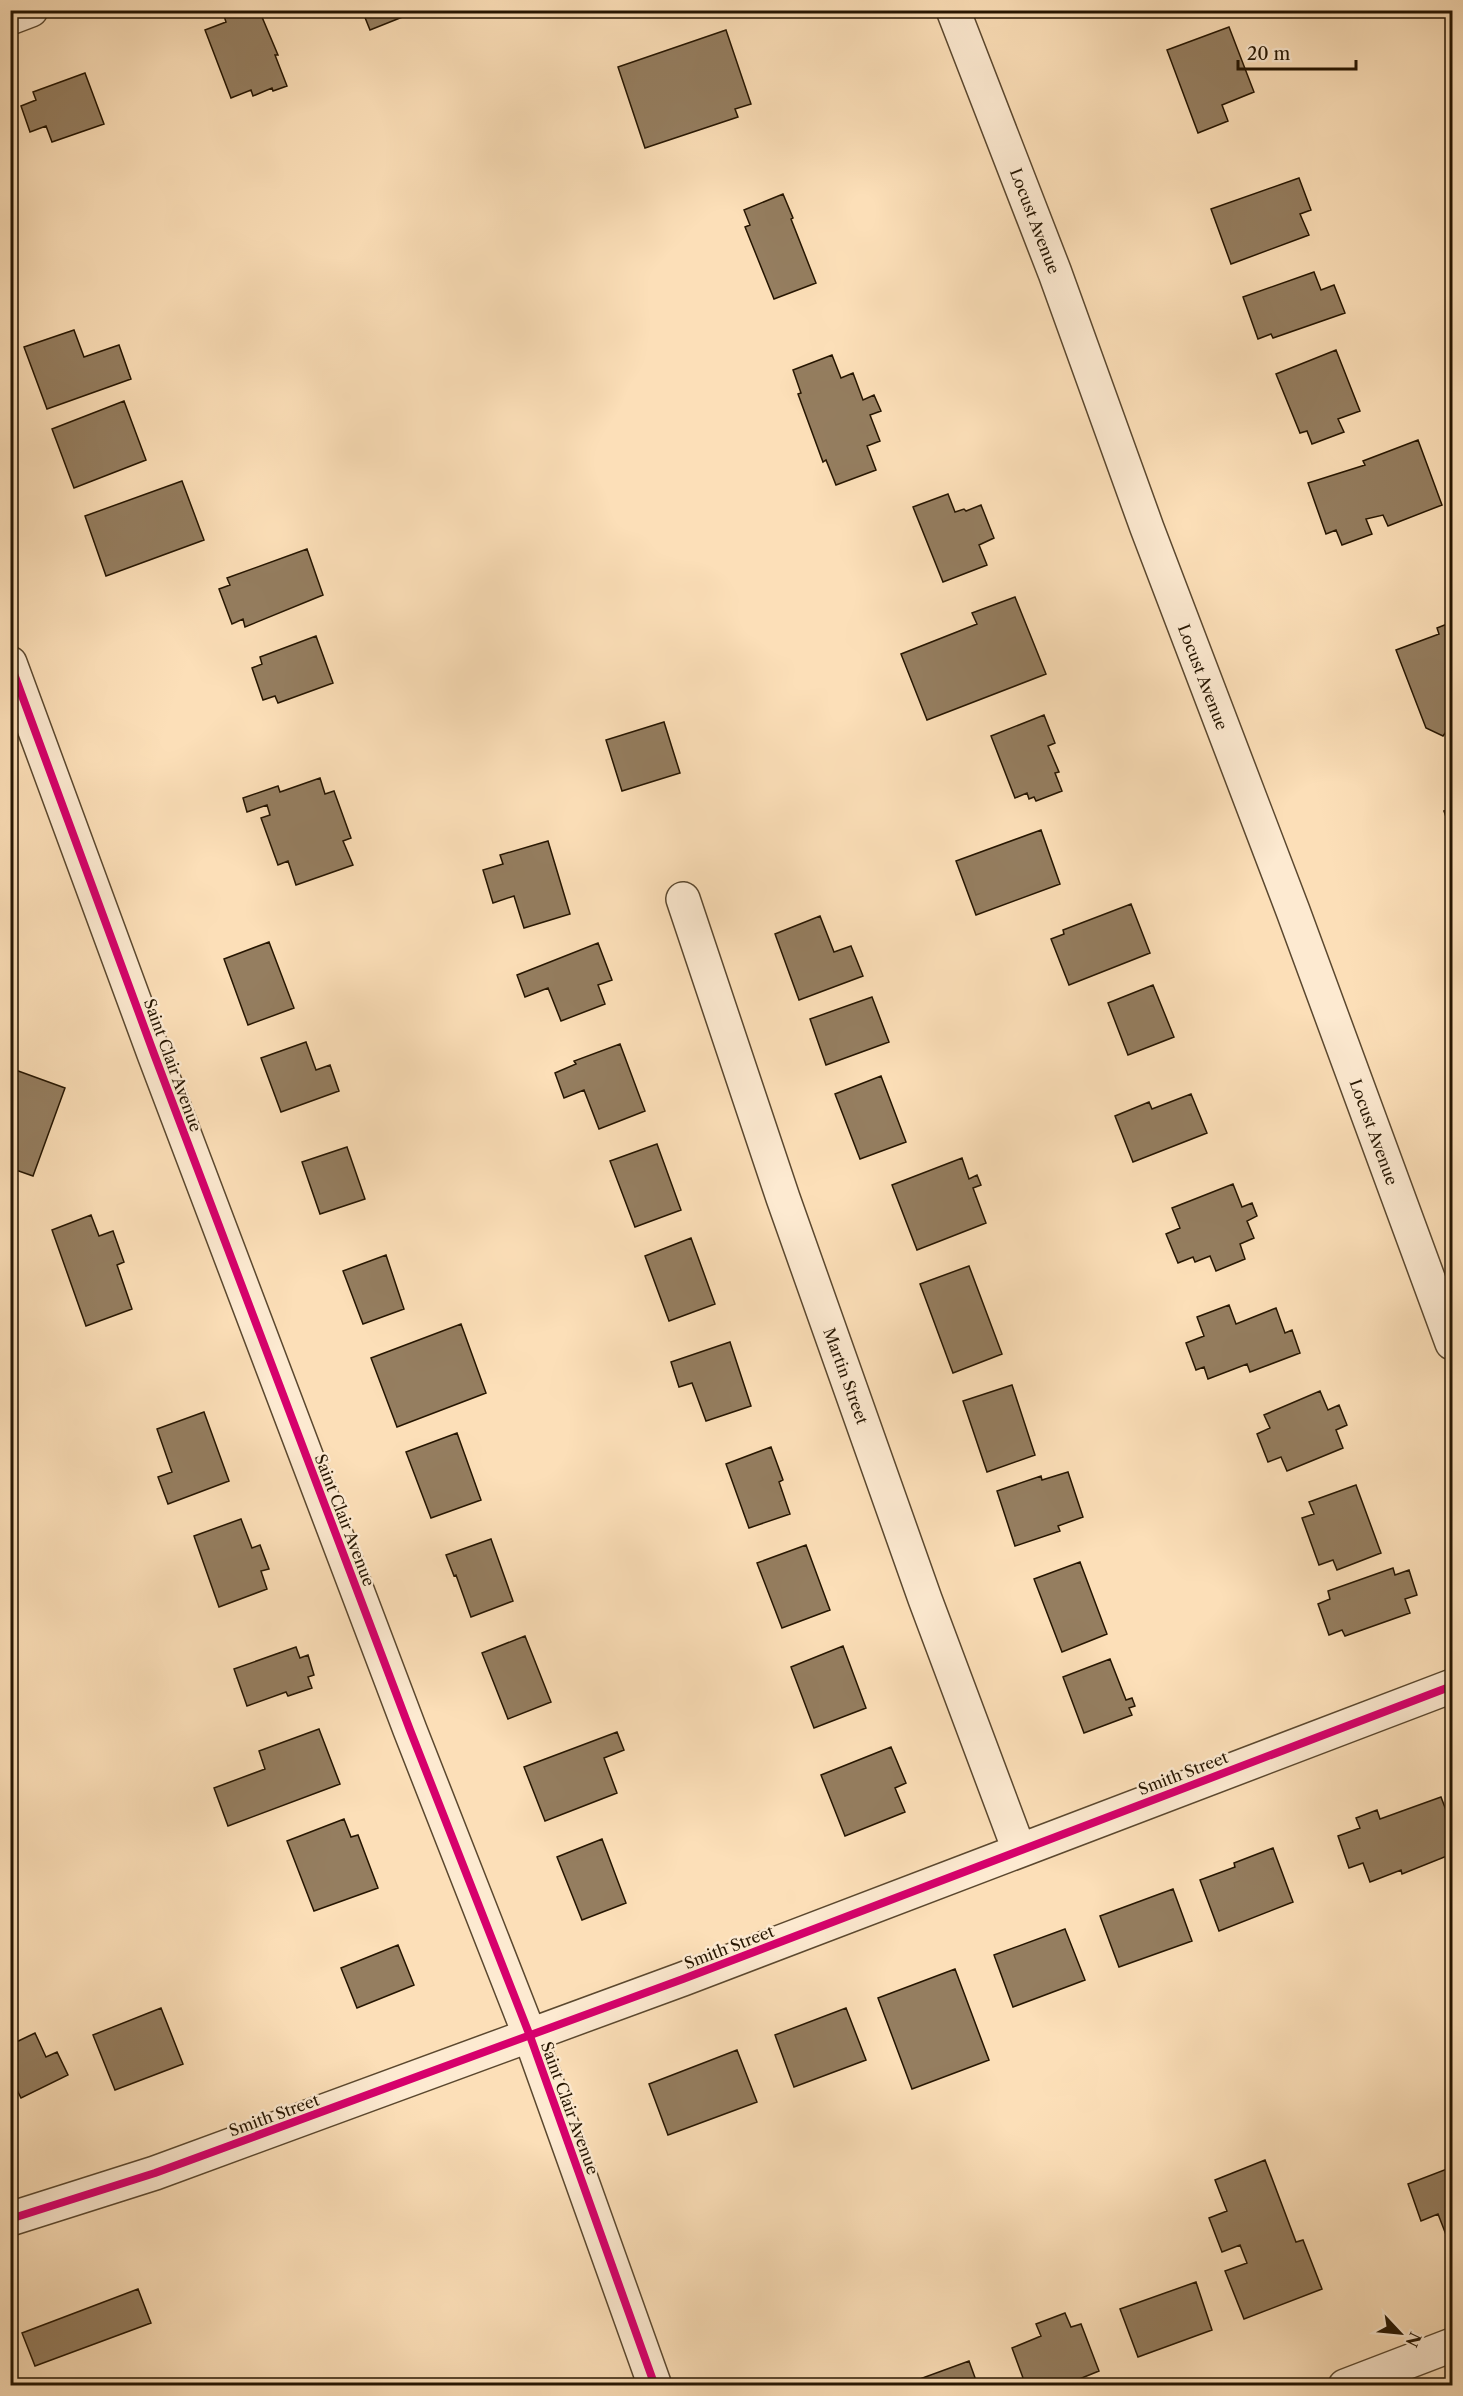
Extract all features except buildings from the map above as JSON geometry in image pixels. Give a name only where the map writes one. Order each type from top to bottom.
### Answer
[{"type":"street","points":[[10,18],[30,10]]},
{"type":"street","name":"Locust Avenue","points":[[953,10],[1056,273],[1146,528],[1293,911],[1452,1344]]},
{"type":"street","name":"Saint Clair Avenue","points":[[10,663],[154,1054],[405,1719],[530,2036],[655,2385]]},
{"type":"street","name":"Martin Street","points":[[683,899],[786,1209],[925,1599],[1019,1850]]},
{"type":"street","name":"Smith Street","points":[[10,2219],[155,2173],[530,2036],[1452,1686]]},
{"type":"street","points":[[1345,2385],[1452,2345]]},
{"type":"cycle path","points":[[10,663],[154,1054],[410,1730],[530,2036],[655,2386]]},
{"type":"cycle path","points":[[10,2219],[155,2173],[683,1979],[1452,1686]]}]
